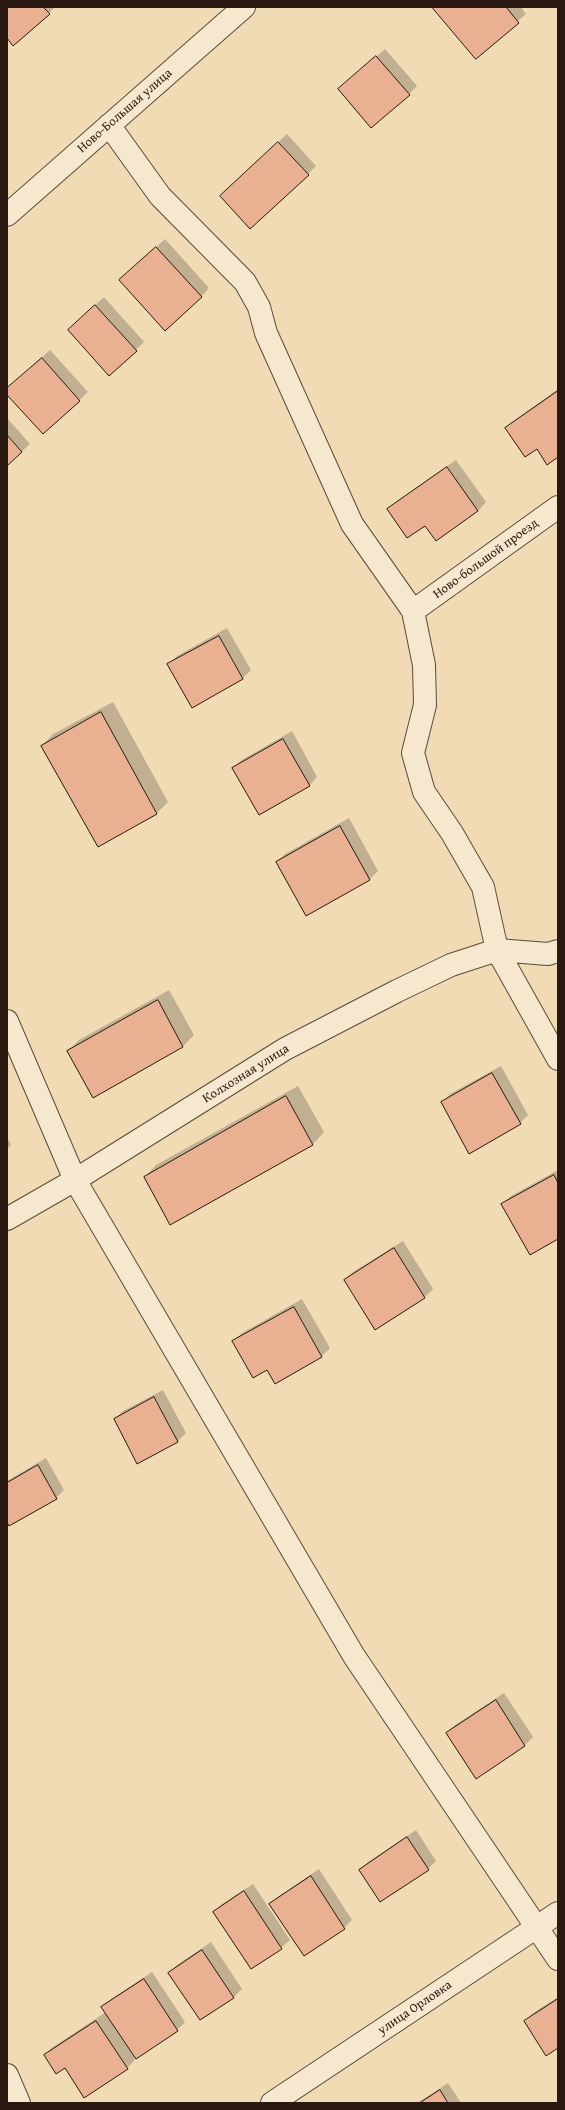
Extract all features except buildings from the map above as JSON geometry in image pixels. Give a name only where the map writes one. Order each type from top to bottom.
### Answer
[{"type":"street","name":"Ново-Большая улица","points":[[7,215],[244,7]]},
{"type":"street","points":[[110,125],[160,196],[245,282],[259,307],[266,333],[352,524],[413,611],[424,665],[425,705],[413,753],[424,792],[452,833],[483,887],[497,950],[558,1058]]},
{"type":"street","name":"Ново-большой проезд","points":[[413,611],[558,507]]},
{"type":"street","points":[[497,950],[548,954],[558,951]]},
{"type":"street","name":"Колхозная улица","points":[[7,1219],[75,1180],[286,1049],[451,965],[497,950]]},
{"type":"street","points":[[7,1021],[75,1180],[354,1656],[558,1959]]},
{"type":"street","name":"улица Орловка","points":[[272,2103],[558,1913]]},
{"type":"street","points":[[7,2075],[19,2103]]}]
